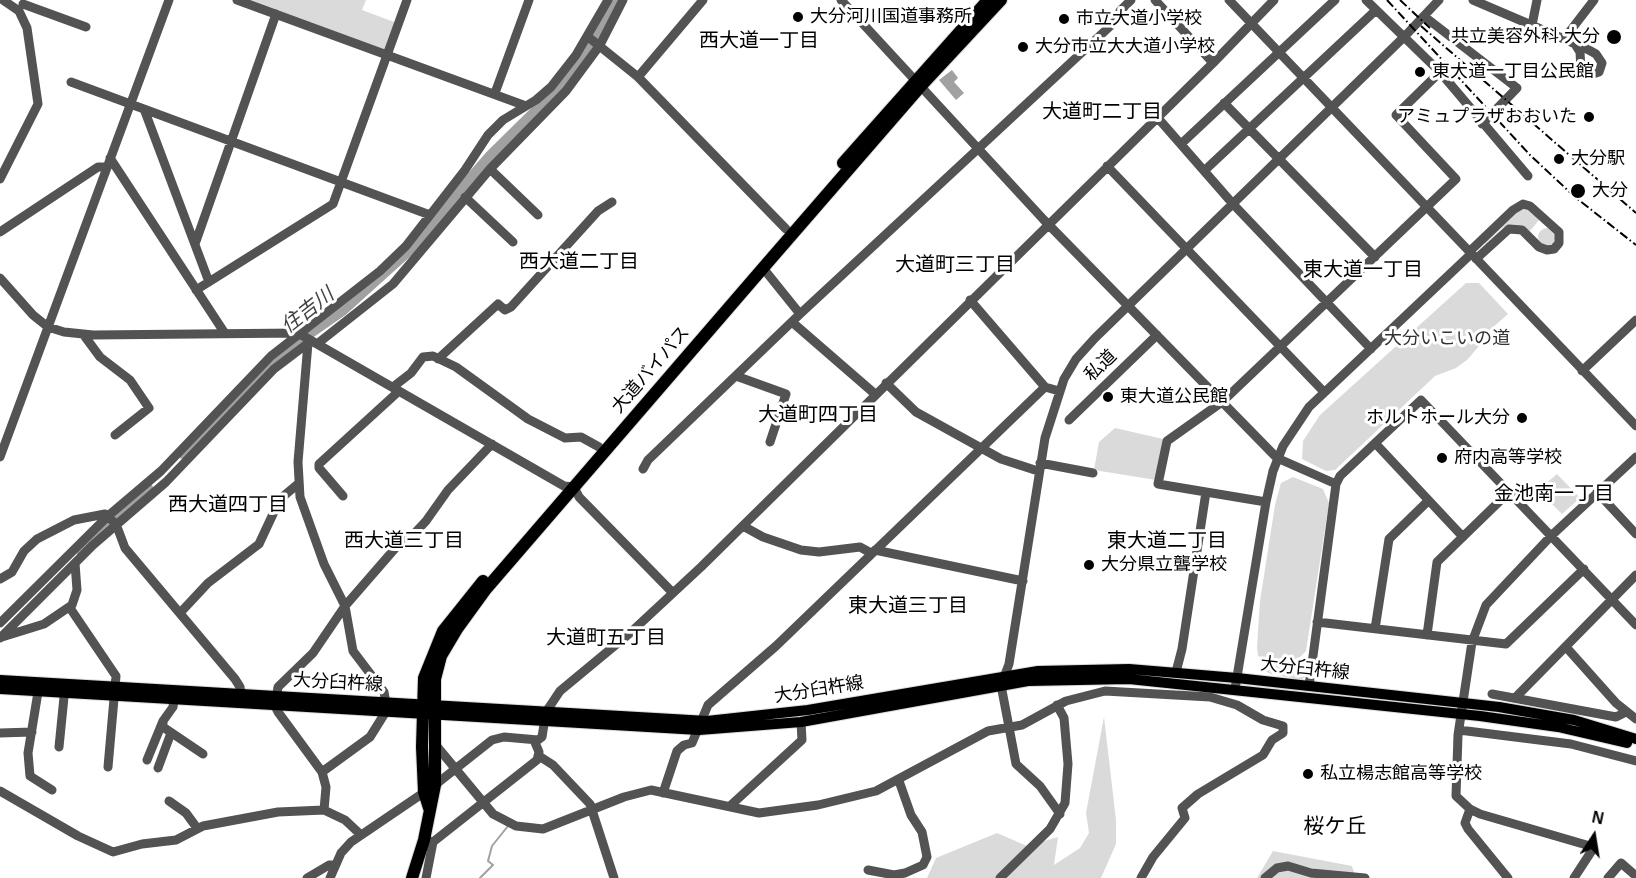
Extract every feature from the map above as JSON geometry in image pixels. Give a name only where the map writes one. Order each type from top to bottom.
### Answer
[{"type":"highway","name":"大道バイパス","points":[[412,878],[429,841],[428,663],[443,631],[763,268],[988,0]]},
{"type":"highway","name":"大道バイパス","points":[[569,487],[598,447],[786,229],[917,84],[1001,0]]},
{"type":"highway","name":"大道バイパス","points":[[427,710],[434,743],[429,789]]},
{"type":"main road","name":"大分臼杵線","points":[[699,725],[1082,669],[1176,672],[1236,683],[1554,716],[1636,738]]},
{"type":"main road","name":"大分臼杵線","points":[[0,680],[65,688],[699,725],[801,722],[1002,680],[1129,679],[1236,683],[1309,686],[1463,708],[1636,746]]},
{"type":"main road","name":"大分臼杵線","points":[[0,688],[38,686]]},
{"type":"street","points":[[3,0],[86,27]]},
{"type":"street","points":[[0,457],[169,0]]},
{"type":"street","points":[[237,0],[526,106]]},
{"type":"street","points":[[196,290],[333,204],[407,0]]},
{"type":"street","points":[[495,93],[529,0]]},
{"type":"street","points":[[0,623],[108,516],[161,471],[255,371],[308,340],[393,284],[490,169],[566,91],[593,40],[608,0]]},
{"type":"street","points":[[75,562],[77,597],[70,608],[44,624],[0,638],[75,562],[166,482],[274,369],[308,340],[406,246],[488,135],[503,120],[551,87],[593,40],[623,0]]},
{"type":"street","points":[[638,77],[703,0]]},
{"type":"street","points":[[841,0],[1047,223],[1277,458],[1336,484]]},
{"type":"street","points":[[643,469],[648,460],[800,314],[1120,16],[1120,11],[1131,0]]},
{"type":"street","points":[[1155,0],[1213,63]]},
{"type":"street","points":[[1229,0],[1636,426]]},
{"type":"street","points":[[330,878],[345,848],[360,834],[429,789],[495,738],[534,740],[542,737],[545,717],[560,692],[674,593],[1275,0]]},
{"type":"street","points":[[1181,144],[1335,0]]},
{"type":"street","points":[[1366,0],[1440,72],[1528,176]]},
{"type":"street","points":[[1060,814],[1040,786],[1017,766],[1007,727],[1002,680],[1009,664],[1039,467],[1049,419],[1059,391],[1076,359],[1425,17],[1439,0]]},
{"type":"street","points":[[1473,0],[1575,44]]},
{"type":"street","points":[[1532,26],[1537,0]]},
{"type":"street","points":[[1564,39],[1594,0]]},
{"type":"street","points":[[0,179],[38,104],[22,5]]},
{"type":"street","points":[[1204,171],[1376,9]]},
{"type":"street","points":[[195,244],[276,14]]},
{"type":"street","points":[[1425,17],[1517,88],[1482,124]]},
{"type":"street","points":[[593,40],[638,77],[786,229]]},
{"type":"street","points":[[1266,502],[1158,484],[1167,441],[1222,402],[1456,179],[1396,116],[1440,72]]},
{"type":"street","points":[[71,82],[430,216]]},
{"type":"street","points":[[1224,103],[1376,257]]},
{"type":"street","points":[[144,109],[208,282]]},
{"type":"street","points":[[1157,117],[1233,204],[1371,349]]},
{"type":"street","points":[[0,232],[98,167],[108,163]]},
{"type":"street","points":[[108,163],[224,332]]},
{"type":"street","points":[[1107,166],[1324,392]]},
{"type":"street","points":[[490,169],[538,215]]},
{"type":"street","points":[[465,197],[513,242]]},
{"type":"street","points":[[438,359],[498,304],[505,310],[511,307],[598,211],[612,202]]},
{"type":"street","points":[[1236,683],[1266,502],[1277,458],[1298,421],[1324,392],[1472,255],[1513,210],[1523,204],[1530,206],[1559,232],[1559,243],[1554,249],[1547,250],[1539,247],[1522,230],[1509,229],[1472,255]]},
{"type":"street","points":[[763,268],[800,314]]},
{"type":"street","points":[[0,278],[23,305],[48,327],[83,334],[224,332],[308,340],[569,487],[674,593]]},
{"type":"street","points":[[970,300],[1045,387],[1059,391]]},
{"type":"street","points":[[1582,371],[1636,320]]},
{"type":"street","points":[[792,322],[875,394]]},
{"type":"street","points":[[83,334],[100,357],[130,380],[149,408],[115,435]]},
{"type":"street","name":"私道","points":[[1069,420],[1157,335]]},
{"type":"street","points":[[308,340],[298,451],[298,484],[316,543],[345,606],[353,651],[384,692],[386,708],[370,737],[322,772]]},
{"type":"street","points":[[343,496],[319,468],[319,464],[396,389],[423,357],[438,359],[456,367],[528,419],[565,438],[581,437],[598,447]]},
{"type":"street","points":[[736,376],[786,393],[770,442]]},
{"type":"street","points":[[886,383],[916,412],[1001,459],[1039,467],[1093,472]]},
{"type":"street","points":[[663,793],[677,752],[684,745],[692,743],[708,705],[776,645],[1045,387]]},
{"type":"street","points":[[1309,686],[1336,484],[1340,476],[1421,400],[1636,625]]},
{"type":"street","points":[[0,423],[9,431]]},
{"type":"street","points":[[1375,443],[1463,537]]},
{"type":"street","points":[[324,810],[326,787],[322,772],[285,724],[275,701],[278,687],[313,653],[345,606],[399,545],[426,522],[448,490],[492,444]]},
{"type":"street","points":[[1574,878],[1591,852],[1590,846],[1470,810],[1456,796],[1454,787],[1459,730],[1473,642],[1486,605],[1551,536],[1636,457]]},
{"type":"street","points":[[180,613],[208,583],[259,544],[280,500],[298,484]]},
{"type":"street","points":[[1176,672],[1182,649],[1206,492]]},
{"type":"street","points":[[1427,635],[1437,562],[1509,492]]},
{"type":"street","points":[[1597,492],[1636,534]]},
{"type":"street","points":[[1376,629],[1389,539],[1428,501]]},
{"type":"street","points":[[0,579],[12,573],[24,551],[37,539],[74,520],[101,514],[108,516],[116,524],[124,548],[221,661],[240,687],[242,699]]},
{"type":"street","points":[[742,526],[763,537],[801,550],[819,552],[860,547],[1023,581]]},
{"type":"street","points":[[1317,622],[1473,642],[1506,644],[1584,569]]},
{"type":"street","points":[[1516,697],[1636,575]]},
{"type":"street","points":[[70,608],[114,670],[115,691],[108,767]]},
{"type":"street","points":[[1566,647],[1626,712],[1636,719]]},
{"type":"street","points":[[38,686],[28,753],[30,776],[52,790]]},
{"type":"street","points":[[59,747],[65,688]]},
{"type":"street","points":[[434,743],[503,821],[530,829],[555,825],[592,808],[641,791],[663,793],[759,813],[818,805],[876,791],[899,781],[988,730],[1022,725],[1058,705],[1105,691],[1200,695],[1237,705],[1263,720],[1283,726],[1283,733],[1272,740],[1263,755],[1198,794],[1182,808],[1185,818],[1157,852],[1141,878]]},
{"type":"street","points":[[1492,694],[1616,717],[1626,712]]},
{"type":"street","points":[[147,760],[163,721],[173,707],[174,695]]},
{"type":"street","points":[[1000,878],[1040,840],[1060,814],[1067,795],[1069,777],[1064,718],[1058,705]]},
{"type":"street","points":[[1612,731],[1616,717]]},
{"type":"street","points":[[163,721],[163,728],[203,754]]},
{"type":"street","points":[[730,807],[802,740],[801,722]]},
{"type":"street","points":[[1459,730],[1571,744],[1636,761]]},
{"type":"street","points":[[0,733],[32,732]]},
{"type":"street","points":[[158,768],[171,733]]},
{"type":"street","points":[[534,740],[539,756],[561,772],[583,794],[592,808],[615,878]]},
{"type":"street","points":[[426,878],[429,841],[484,802],[534,763],[539,756]]},
{"type":"street","points":[[868,870],[894,875],[905,873],[923,865],[927,857],[922,832],[912,815],[899,781]]},
{"type":"street","points":[[0,791],[78,836],[113,852],[142,844],[176,840],[197,828],[278,812],[324,810],[345,819],[360,834]]},
{"type":"street","points":[[169,801],[186,813],[197,828]]},
{"type":"street","points":[[1470,810],[1465,823],[1468,829],[1508,878]]},
{"type":"street","points":[[1608,878],[1621,863],[1636,876]]},
{"type":"street","points":[[307,878],[329,865],[335,865]]},
{"type":"street","points":[[1265,878],[1277,868],[1288,866],[1311,873],[1365,878]]},
{"type":"green space","points":[[242,0],[366,0],[362,10],[397,23],[386,53]]},
{"type":"green space","points":[[1525,208],[1539,220],[1530,231],[1522,226],[1510,225],[1502,228],[1485,244],[1483,242],[1519,209]]},
{"type":"green space","points":[[1547,228],[1553,231],[1556,237],[1553,243],[1547,246],[1541,243],[1538,237],[1541,231]]},
{"type":"green space","name":"大分いこいの道","points":[[1466,283],[1479,283],[1508,314],[1483,336],[1480,345],[1467,360],[1456,368],[1435,376],[1335,470],[1326,471],[1302,459],[1303,441],[1320,415]]},
{"type":"green space","points":[[1115,428],[1163,439],[1156,480],[1094,470],[1099,442]]},
{"type":"green space","points":[[1557,474],[1580,498],[1562,514],[1550,502],[1546,505],[1535,493]]},
{"type":"green space","points":[[1293,477],[1323,489],[1329,503],[1306,651],[1295,662],[1263,658],[1258,656],[1257,647],[1260,601],[1275,505],[1281,483]]},
{"type":"green space","points":[[1266,664],[1306,669],[1305,677],[1301,680],[1271,674],[1264,671]]},
{"type":"green space","points":[[1104,717],[1116,820],[1116,844],[1101,878],[927,878],[936,858],[997,833],[1027,846],[1058,837],[1054,865],[1080,848],[1089,833],[1086,813]]},
{"type":"green space","points":[[1273,851],[1352,866],[1356,878],[1257,878]]},
{"type":"shaded area","points":[[952,70],[958,78],[954,82],[964,93],[956,100],[939,80]]},
{"type":"waterway","name":"住吉川","points":[[183,453],[268,366],[293,344],[342,310],[414,245],[491,156],[562,86],[592,44],[617,0]]},
{"type":"waterway","name":"住吉川","points":[[82,551],[147,488]]},
{"type":"waterway","points":[[480,878],[493,865],[488,861],[492,846],[508,826]]},
{"type":"railway","points":[[1387,0],[1530,155],[1575,197],[1636,245]]},
{"type":"railway","points":[[1400,0],[1430,28]]},
{"type":"railway","points":[[1421,26],[1636,213]]},
{"type":"place","name":"大分河川国道事務所","points":[[798,17]]},
{"type":"place","name":"市立大道小学校","points":[[1064,19]]},
{"type":"place","name":"共立美容外科 大分","points":[[1614,37]]},
{"type":"place","name":"大分市立大大道小学校","points":[[1023,47]]},
{"type":"place","name":"東大道一丁目公民館","points":[[1420,72]]},
{"type":"place","name":"アミュプラザおおいた","points":[[1589,117]]},
{"type":"place","name":"大分駅","points":[[1559,159]]},
{"type":"place","name":"大分","points":[[1578,191]]},
{"type":"place","name":"東大道公民館","points":[[1108,397]]},
{"type":"place","name":"ホルトホール大分","points":[[1522,418]]},
{"type":"place","name":"府内高等学校","points":[[1442,458]]},
{"type":"place","name":"大分県立聾学校","points":[[1089,565]]},
{"type":"place","name":"私立楊志館高等学校","points":[[1308,774]]},
{"type":"district","name":"西大道一丁目","points":[[759,41]]},
{"type":"district","name":"大道町二丁目","points":[[1102,112]]},
{"type":"district","name":"西大道二丁目","points":[[579,262]]},
{"type":"district","name":"大道町三丁目","points":[[955,265]]},
{"type":"district","name":"東大道一丁目","points":[[1363,270]]},
{"type":"district","name":"大道町四丁目","points":[[818,415]]},
{"type":"district","name":"金池南一丁目","points":[[1554,494]]},
{"type":"district","name":"西大道四丁目","points":[[228,505]]},
{"type":"district","name":"西大道三丁目","points":[[404,541]]},
{"type":"district","name":"東大道二丁目","points":[[1167,541]]},
{"type":"district","name":"東大道三丁目","points":[[908,606]]},
{"type":"district","name":"大道町五丁目","points":[[606,638]]},
{"type":"district","name":"桜ケ丘","points":[[1335,827]]}]
